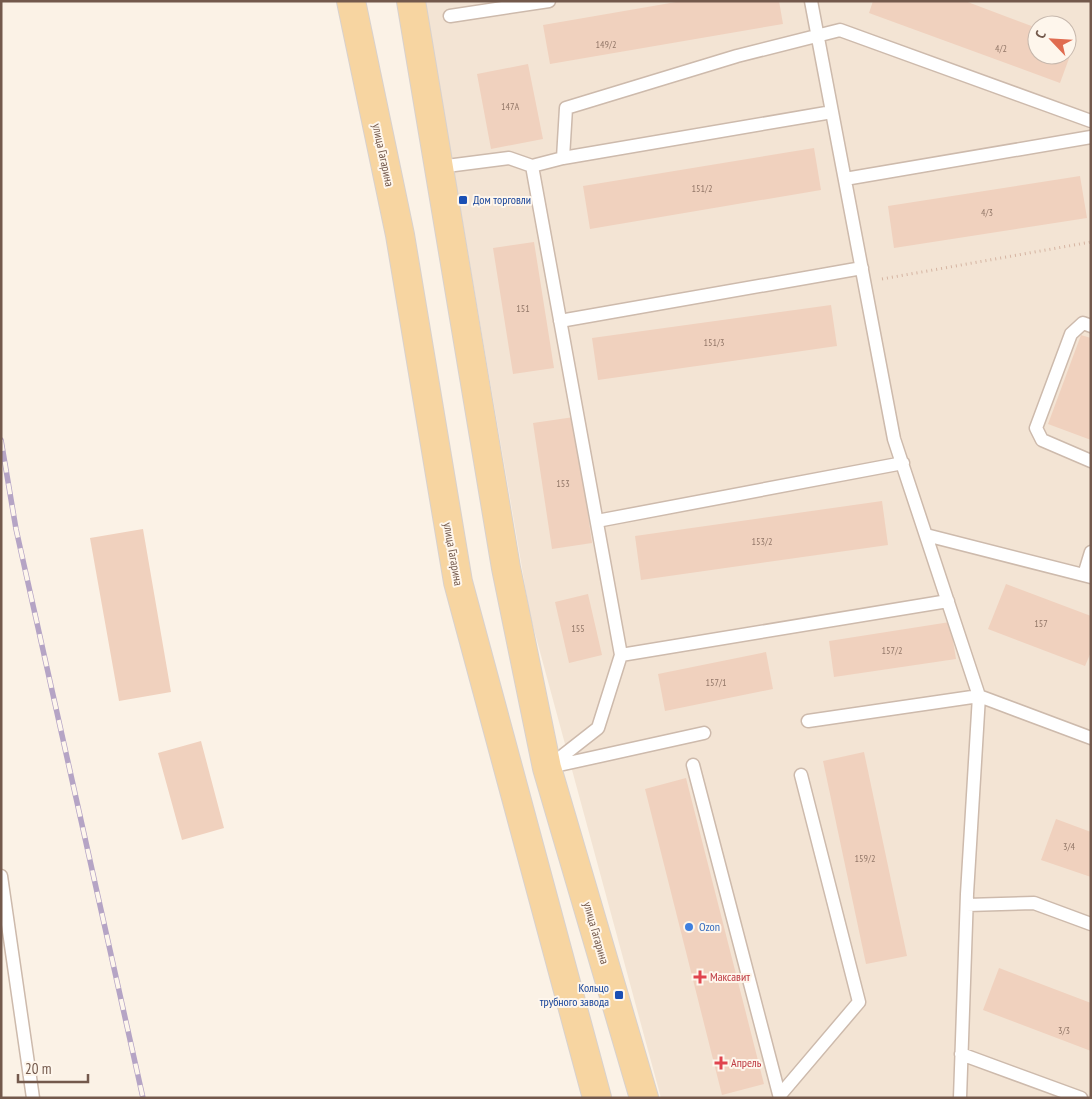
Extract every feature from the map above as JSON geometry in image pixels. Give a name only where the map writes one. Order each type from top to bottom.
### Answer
[{"type":"main road","name":"улица Гагарина","points":[[351,1],[400,235],[458,582],[597,1098]]},
{"type":"main road","name":"улица Гагарина","points":[[411,1],[506,568],[548,768],[644,1098]]},
{"type":"lane","points":[[450,16],[518,4],[549,1]]},
{"type":"lane","points":[[811,1],[894,439],[979,696],[967,905],[960,1098]]},
{"type":"lane","points":[[563,158],[566,108],[737,56],[840,30],[1091,121]]},
{"type":"lane","points":[[439,167],[509,158],[532,166],[563,158],[832,112]]},
{"type":"lane","points":[[845,179],[1091,137]]},
{"type":"lane","points":[[532,166],[621,655],[598,728],[548,768]]},
{"type":"lane","points":[[560,321],[862,268]]},
{"type":"lane","points":[[1091,326],[1083,323],[1071,334],[1036,428],[1042,440],[1091,461]]},
{"type":"lane","points":[[597,521],[902,463]]},
{"type":"lane","points":[[926,535],[1087,576],[1091,552]]},
{"type":"lane","points":[[621,655],[948,601]]},
{"type":"lane","points":[[808,721],[979,696],[1091,738]]},
{"type":"lane","points":[[548,768],[704,733]]},
{"type":"lane","points":[[693,765],[780,1096]]},
{"type":"lane","points":[[780,1096],[859,1002],[801,775]]},
{"type":"lane","points":[[1,876],[33,1098]]},
{"type":"lane","points":[[967,905],[1034,903],[1091,924]]},
{"type":"lane","points":[[961,1054],[1081,1098]]},
{"type":"path","points":[[865,282],[1091,242]]},
{"type":"shaded area","points":[[425,1],[1091,1],[1091,1098],[661,1098],[530,615]]},
{"type":"building","points":[[682,1],[779,1],[783,24],[550,64],[543,25]]},
{"type":"building","points":[[873,1],[965,1],[1027,24],[1027,65],[1067,65],[1060,83],[869,13]]},
{"type":"building","points":[[528,64],[543,139],[491,149],[477,74]]},
{"type":"building","points":[[814,148],[821,190],[590,229],[583,186]]},
{"type":"building","points":[[1080,176],[1087,218],[894,248],[888,206]]},
{"type":"building","points":[[534,242],[554,368],[513,374],[493,248]]},
{"type":"building","points":[[831,305],[837,346],[598,380],[592,338]]},
{"type":"building","points":[[1081,335],[1091,338],[1091,440],[1048,424]]},
{"type":"building","points":[[574,417],[592,543],[552,549],[533,423]]},
{"type":"building","points":[[882,501],[888,545],[641,580],[635,536]]},
{"type":"building","points":[[143,529],[171,692],[119,701],[90,538]]},
{"type":"building","points":[[1006,584],[1091,616],[1091,652],[1085,666],[988,629]]},
{"type":"building","points":[[588,594],[602,655],[569,663],[555,602]]},
{"type":"building","points":[[950,622],[956,659],[834,677],[829,641]]},
{"type":"building","points":[[766,652],[773,689],[665,711],[658,674]]},
{"type":"building","points":[[201,741],[224,828],[182,840],[158,753]]},
{"type":"building","points":[[864,752],[907,956],[866,964],[823,761]]},
{"type":"building","points":[[686,778],[764,1084],[722,1095],[645,789]]},
{"type":"building","points":[[1056,819],[1091,832],[1091,877],[1041,860]]},
{"type":"building","points":[[999,968],[1091,1003],[1091,1051],[983,1010]]},
{"type":"railway","points":[[1,440],[16,529],[143,1098]]},
{"type":"place","name":"Дом торговли","points":[[463,200]]},
{"type":"place","name":"Ozon","points":[[689,927]]},
{"type":"place","name":"Максавит","points":[[700,977]]},
{"type":"place","name":"Кольцо трубного завода","points":[[619,995]]},
{"type":"place","name":"Апрель","points":[[721,1063]]}]
